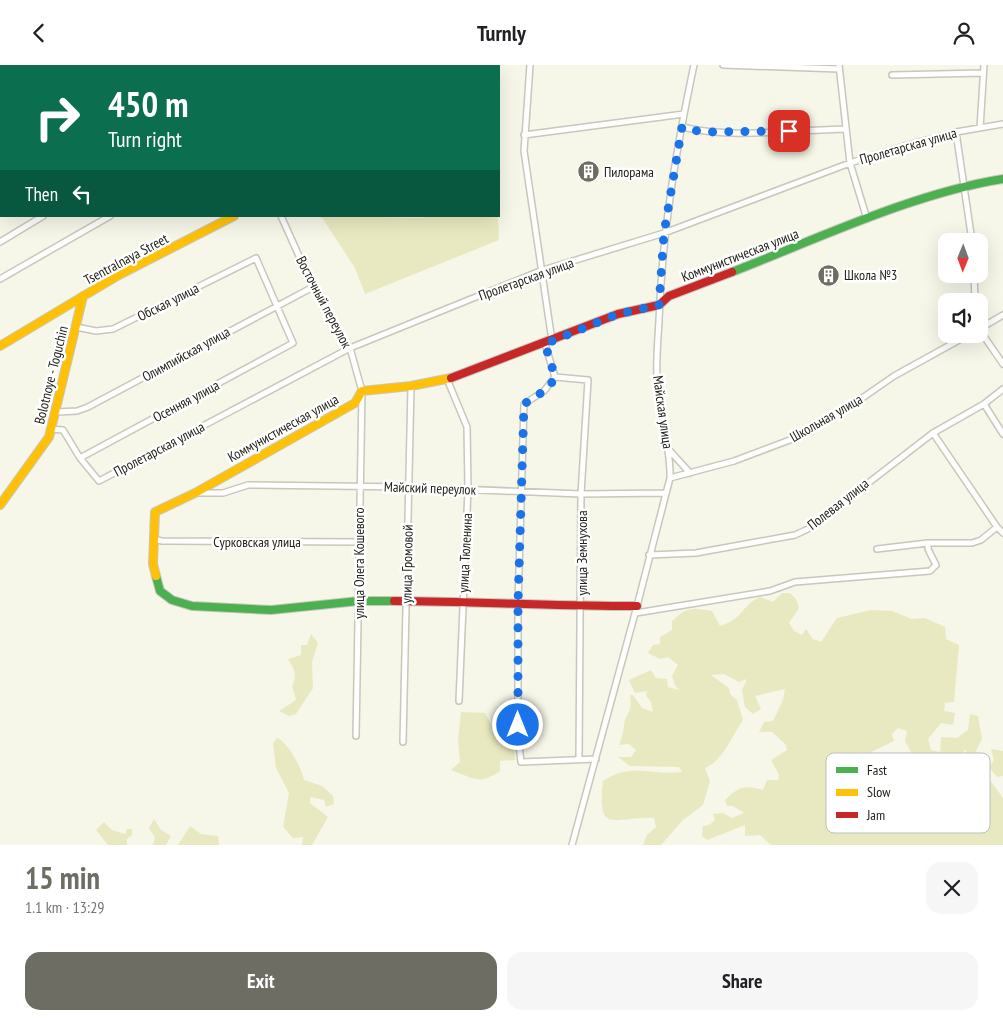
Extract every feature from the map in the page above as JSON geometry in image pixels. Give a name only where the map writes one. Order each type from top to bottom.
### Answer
[{"type":"street","points":[[530,65],[524,135],[548,342],[555,377],[552,384],[544,391],[524,404],[518,604],[518,737],[520,762],[596,759]]},
{"type":"street","name":"Майская улица","points":[[572,845],[670,478],[668,449],[656,377],[659,305],[664,233],[694,65]]},
{"type":"street","points":[[723,65],[839,67],[850,163],[867,219]]},
{"type":"street","points":[[980,128],[984,65]]},
{"type":"street","points":[[892,75],[983,73]]},
{"type":"street","points":[[524,135],[684,114]]},
{"type":"street","name":"Пролетарская улица","points":[[80,458],[99,481],[350,348],[540,271],[664,233],[850,163],[956,132],[1003,124]]},
{"type":"street","points":[[682,127],[702,132],[726,133],[845,129]]},
{"type":"street","points":[[956,132],[971,233]]},
{"type":"street","name":"Коммунистическая улица","points":[[153,539],[155,512],[195,493],[355,403],[362,391],[411,386],[447,379],[618,314],[659,305],[669,296],[867,219],[964,185],[1003,179]]},
{"type":"street","points":[[0,243],[40,217]]},
{"type":"street","points":[[0,279],[108,217]]},
{"type":"street","name":"Tsentralnaya Street","points":[[0,346],[117,276],[232,217]]},
{"type":"street","name":"Восточный переулок","points":[[280,217],[337,333],[350,348],[362,391]]},
{"type":"street","name":"Обская улица","points":[[76,327],[96,331],[114,329],[256,258],[276,305]]},
{"type":"street","name":"Олимпийская улица","points":[[57,411],[77,411],[88,407],[276,305],[313,287]]},
{"type":"street","name":"Bolotnoye - Toguchin","points":[[0,505],[49,437],[57,411],[84,296]]},
{"type":"street","name":"Осенняя улица","points":[[80,458],[293,343],[276,305]]},
{"type":"street","points":[[988,324],[1003,315]]},
{"type":"street","points":[[988,342],[1003,364]]},
{"type":"street","name":"Школьная улица","points":[[670,478],[734,461],[795,438],[844,410],[894,377],[954,343]]},
{"type":"street","name":"улица Земнухова","points":[[555,377],[588,380],[581,494],[582,607],[579,759]]},
{"type":"street","name":"улица Тюленина","points":[[447,379],[467,427],[468,489],[459,701]]},
{"type":"street","name":"улица Громовой","points":[[403,741],[411,386]]},
{"type":"street","name":"Полевая улица","points":[[649,555],[696,553],[795,535],[810,528],[933,433],[984,404],[1003,389]]},
{"type":"street","name":"улица Олега Кошевого","points":[[356,736],[362,391]]},
{"type":"street","points":[[984,404],[1003,434]]},
{"type":"street","points":[[51,429],[63,430],[80,458]]},
{"type":"street","points":[[933,433],[1003,533]]},
{"type":"street","points":[[668,449],[690,473]]},
{"type":"street","name":"Майский переулок","points":[[195,493],[223,493],[248,485],[408,487],[581,494],[666,493]]},
{"type":"street","points":[[877,549],[928,543],[972,543],[981,540],[997,527]]},
{"type":"street","points":[[153,539],[152,564],[160,591],[172,600],[192,606],[271,610],[359,601],[462,601],[636,610],[770,591],[795,582],[930,571],[936,565],[928,549],[928,543]]},
{"type":"street","name":"Сурковская улица","points":[[153,539],[162,541],[360,543]]},
{"type":"green space","points":[[322,217],[498,217],[499,240],[365,294],[355,268]]},
{"type":"green space","points":[[782,593],[790,593],[796,599],[799,608],[789,623],[794,631],[802,635],[806,629],[813,639],[821,642],[837,618],[871,610],[892,611],[912,619],[925,618],[945,627],[946,639],[959,645],[954,702],[945,703],[944,711],[955,713],[953,725],[941,723],[928,739],[931,750],[940,752],[941,737],[957,738],[968,730],[970,714],[978,716],[982,739],[975,753],[967,753],[966,749],[962,753],[911,753],[905,741],[907,731],[898,728],[892,734],[894,741],[869,753],[826,753],[826,833],[990,833],[990,780],[1003,798],[1003,845],[771,845],[760,835],[745,836],[745,825],[707,840],[702,836],[703,826],[709,825],[715,820],[713,814],[723,813],[732,818],[744,813],[733,806],[727,806],[725,800],[730,795],[738,789],[747,787],[763,790],[767,780],[778,780],[779,775],[771,760],[787,750],[786,745],[772,732],[759,732],[764,722],[773,721],[783,700],[785,689],[755,696],[761,709],[753,714],[745,707],[742,690],[747,679],[739,682],[724,674],[711,675],[729,688],[730,694],[737,700],[743,720],[722,753],[712,764],[705,768],[710,781],[703,805],[683,820],[661,845],[643,845],[647,835],[656,827],[654,818],[612,820],[606,817],[602,799],[603,781],[613,775],[632,771],[682,772],[679,767],[630,766],[618,757],[631,757],[636,750],[629,744],[619,745],[625,720],[630,709],[630,695],[633,695],[642,708],[653,712],[651,702],[646,696],[647,691],[635,693],[629,680],[651,670],[656,678],[667,679],[668,687],[679,690],[672,676],[678,665],[668,657],[660,659],[648,653],[653,645],[660,644],[660,637],[672,630],[672,621],[690,609],[712,611],[720,626],[734,619],[750,603],[760,597],[773,602]]},
{"type":"green space","points":[[311,634],[318,643],[312,662],[313,688],[296,714],[289,716],[279,711],[296,700],[292,686],[295,679],[294,672],[288,659],[301,655],[301,645],[307,645]]},
{"type":"green space","points":[[461,712],[485,713],[493,728],[510,729],[508,739],[514,742],[515,760],[500,761],[500,771],[493,776],[481,779],[471,778],[451,770],[460,762],[458,740]]},
{"type":"green space","points":[[277,738],[286,745],[294,756],[304,780],[322,786],[333,796],[334,804],[326,807],[324,800],[310,797],[310,803],[328,817],[312,845],[302,845],[303,837],[293,838],[283,827],[289,793],[276,768],[273,743]]},
{"type":"green space","points":[[991,749],[1003,751],[1003,776],[997,777],[990,768],[994,760]]},
{"type":"green space","points":[[154,819],[161,830],[171,836],[166,845],[153,845],[155,837],[149,828]]},
{"type":"green space","points":[[104,822],[112,830],[125,834],[127,829],[132,829],[132,835],[127,839],[127,845],[108,845],[96,830]]},
{"type":"green space","points":[[190,826],[201,834],[218,836],[219,845],[178,845]]},
{"type":"traffic: fast","points":[[732,272],[866,218],[935,195],[1003,179]]},
{"type":"traffic: fast","points":[[156,576],[160,591],[172,600],[192,606],[271,610],[359,601],[394,601]]},
{"type":"traffic: slow","points":[[0,346],[117,276],[232,217]]},
{"type":"traffic: slow","points":[[0,505],[49,437],[83,296]]},
{"type":"traffic: slow","points":[[156,576],[153,564],[155,512],[195,493],[355,403],[362,391],[411,386],[451,378]]},
{"type":"traffic: jam","points":[[451,378],[618,314],[659,305],[669,296],[732,272]]},
{"type":"traffic: jam","points":[[394,601],[637,606]]},
{"type":"place","name":"Пилорама","points":[[588,172]]},
{"type":"place","name":"Школа №3","points":[[828,275]]},
{"type":"route","points":[[518,725],[518,604],[524,404],[544,391],[552,384],[555,377],[545,344],[618,314],[659,305],[668,200],[682,127],[702,132],[789,131]]}]
